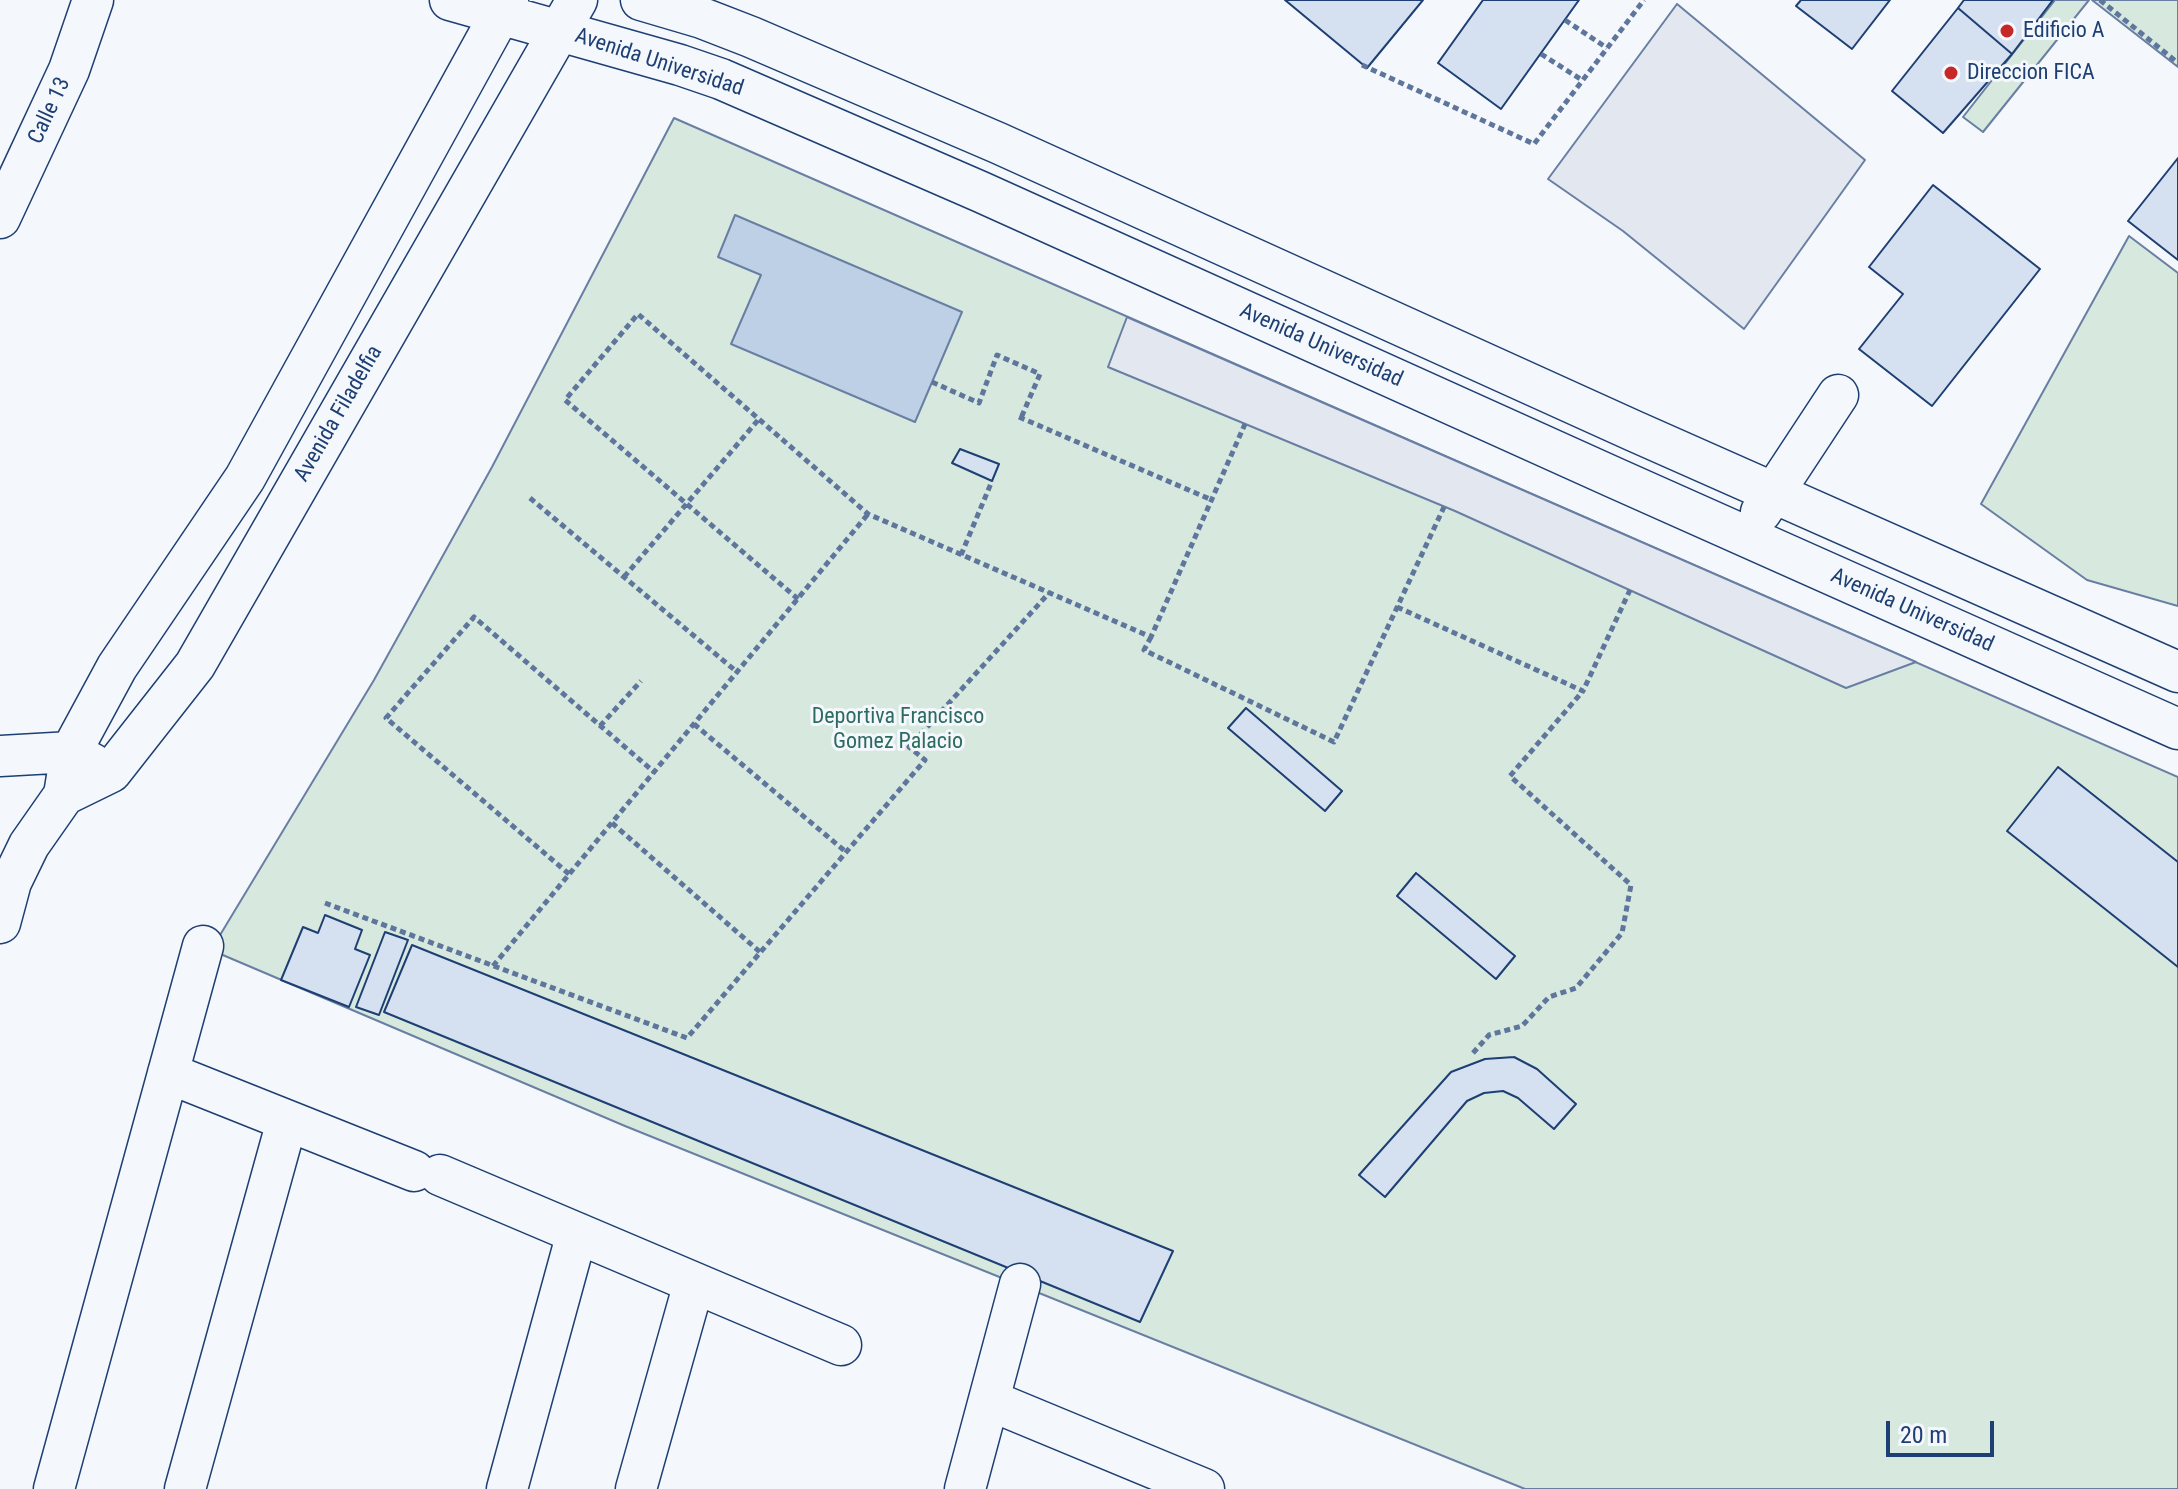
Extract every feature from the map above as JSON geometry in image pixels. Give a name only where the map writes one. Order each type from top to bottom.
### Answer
[{"type":"street","name":"Calle 13","points":[[0,218],[69,70],[93,0]]},
{"type":"street","name":"Avenida Universidad","points":[[450,0],[568,15],[680,65],[721,79],[981,192],[2178,729]]},
{"type":"street","points":[[641,0],[751,37],[998,143],[1634,431],[2178,672]]},
{"type":"street","name":"Avenida Filadelfia","points":[[0,923],[11,882],[29,845],[64,795],[71,752],[117,667],[245,478],[504,7]]},
{"type":"street","name":"Avenida Filadelfia","points":[[64,795],[111,772],[195,665],[568,15]]},
{"type":"street","points":[[981,192],[998,143]]},
{"type":"street","points":[[1746,537],[1838,395]]},
{"type":"street","points":[[1615,478],[1634,431]]},
{"type":"street","points":[[0,756],[71,752],[111,772]]},
{"type":"street","points":[[54,1489],[203,946]]},
{"type":"street","points":[[168,1073],[577,1233],[841,1345]]},
{"type":"street","points":[[185,1489],[287,1121]]},
{"type":"street","points":[[507,1489],[577,1233]]},
{"type":"street","points":[[636,1489],[694,1283]]},
{"type":"street","points":[[965,1489],[1020,1284]]},
{"type":"street","points":[[989,1400],[1122,1474],[1204,1489]]},
{"type":"path","points":[[1362,65],[1534,144],[1644,0]]},
{"type":"path","points":[[2100,0],[2178,63]]},
{"type":"path","points":[[1565,20],[1607,48]]},
{"type":"path","points":[[1541,54],[1582,80]]},
{"type":"path","points":[[798,599],[565,400],[638,314],[868,514],[1151,637]]},
{"type":"path","points":[[932,382],[979,403],[997,355],[1040,374],[1020,418],[1212,500]]},
{"type":"path","points":[[624,577],[759,419]]},
{"type":"path","points":[[1245,424],[1144,650],[1334,742],[1444,507]]},
{"type":"path","points":[[961,555],[992,481]]},
{"type":"path","points":[[530,498],[737,672]]},
{"type":"path","points":[[493,966],[868,514]]},
{"type":"path","points":[[1473,1053],[1489,1035],[1522,1026],[1549,997],[1576,988],[1622,933],[1631,885],[1510,776],[1583,691],[1630,590]]},
{"type":"path","points":[[325,903],[687,1038],[925,760],[909,747],[1049,593]]},
{"type":"path","points":[[1397,607],[1583,691]]},
{"type":"path","points":[[569,874],[386,718],[474,617],[654,772]]},
{"type":"path","points":[[600,726],[641,681]]},
{"type":"path","points":[[694,724],[846,852]]},
{"type":"path","points":[[612,823],[760,952]]},
{"type":"green space","points":[[2055,0],[2089,0],[1983,132],[1963,117]]},
{"type":"green space","points":[[2092,0],[2178,0],[2178,67]]},
{"type":"green space","name":"Deportiva Francisco Gomez Palacio","points":[[674,118],[2178,777],[2178,1489],[1525,1489],[625,1126],[211,950],[374,680],[492,467]]},
{"type":"green space","points":[[2129,236],[2178,273],[2178,606],[2087,580],[1981,504]]},
{"type":"shaded area","points":[[1677,4],[1865,160],[1744,329],[1623,231],[1548,179]]},
{"type":"shaded area","points":[[1127,317],[1916,662],[1846,688],[1455,511],[1108,367]]},
{"type":"water","points":[[735,215],[962,312],[915,422],[731,344],[761,275],[718,257]]},
{"type":"building","points":[[1285,0],[1423,0],[1367,68]]},
{"type":"building","points":[[1483,0],[1579,0],[1501,109],[1438,63]]},
{"type":"building","points":[[1801,0],[1890,0],[1852,49],[1796,6]]},
{"type":"building","name":"Edificio A","points":[[1964,0],[2053,0],[2012,54],[1958,8]]},
{"type":"building","name":"Direccion FICA","points":[[1958,8],[2012,54],[1943,133],[1892,91]]},
{"type":"building","points":[[2178,158],[2178,260],[2128,221]]},
{"type":"building","points":[[1933,185],[2040,269],[1932,406],[1859,349],[1903,294],[1869,267]]},
{"type":"building","points":[[960,449],[999,464],[992,481],[952,463]]},
{"type":"building","points":[[1246,708],[1342,791],[1325,811],[1228,728]]},
{"type":"building","points":[[2058,767],[2178,862],[2178,967],[2007,831]]},
{"type":"building","points":[[1416,873],[1515,956],[1496,979],[1397,896]]},
{"type":"building","points":[[325,915],[362,930],[355,949],[370,955],[349,1007],[281,980],[303,927],[318,933]]},
{"type":"building","points":[[385,932],[408,940],[379,1015],[356,1007]]},
{"type":"building","points":[[412,945],[1173,1251],[1140,1322],[384,1012]]},
{"type":"building","points":[[1514,1057],[1537,1069],[1576,1104],[1554,1129],[1518,1098],[1503,1091],[1484,1093],[1467,1101],[1385,1197],[1359,1175],[1451,1072],[1485,1059]]},
{"type":"place","name":"Edificio A","points":[[2007,31]]},
{"type":"place","name":"Direccion FICA","points":[[1951,73]]}]
